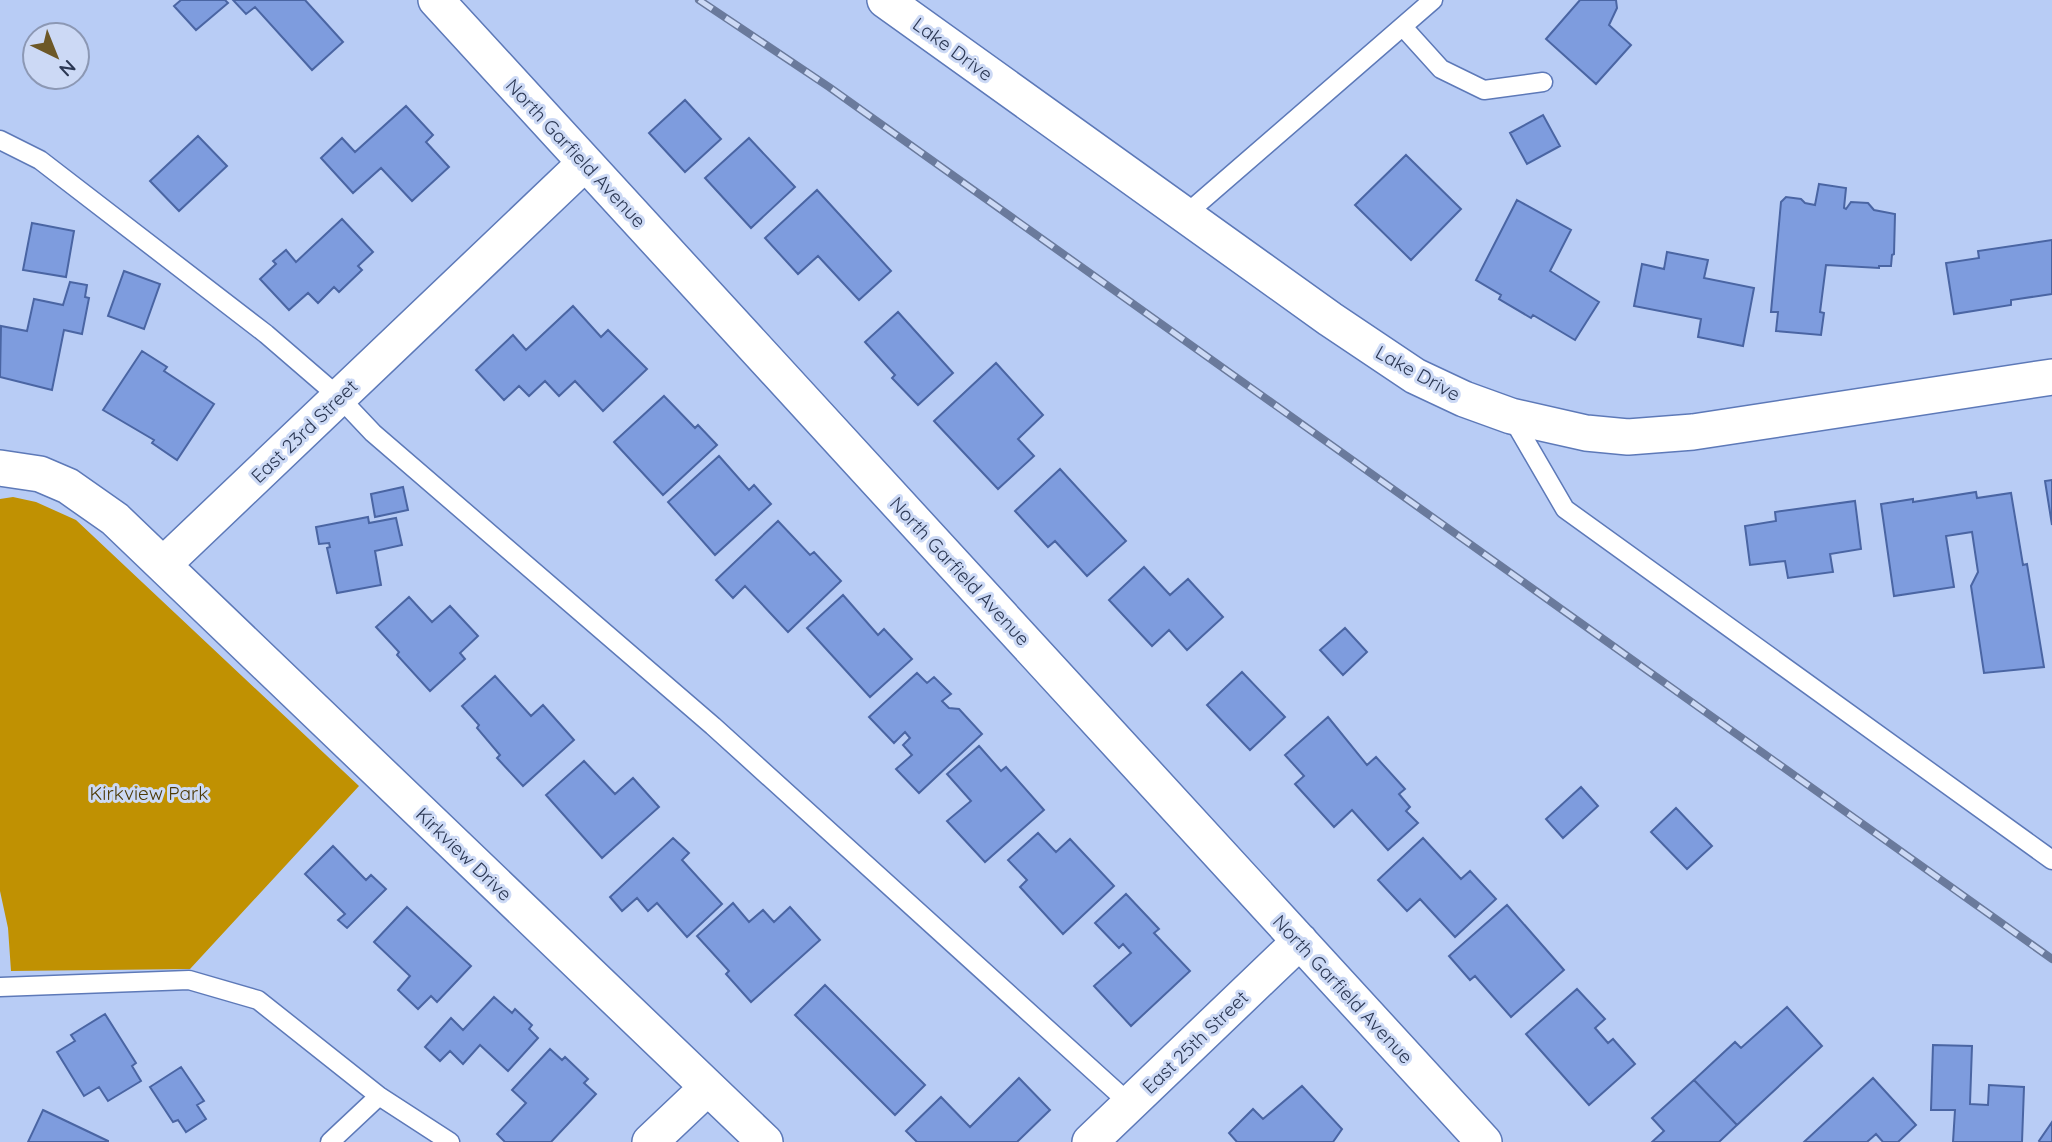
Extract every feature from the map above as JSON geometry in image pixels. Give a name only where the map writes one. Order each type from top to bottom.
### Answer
[{"type":"street","name":"North Garfield Avenue","points":[[436,0],[1484,1142]]},
{"type":"street","name":"Lake Drive","points":[[886,0],[1330,319],[1415,376],[1464,399],[1511,416],[1586,433],[1628,437],[1706,430],[2052,377]]},
{"type":"street","name":"East 23rd Street","points":[[164,564],[585,163]]},
{"type":"street","points":[[0,468],[40,474],[68,486],[116,519],[164,564]]},
{"type":"street","name":"Kirkview Drive","points":[[164,564],[765,1142]]},
{"type":"street","name":"East 25th Street","points":[[1090,1142],[1300,941]]},
{"type":"street","points":[[650,1142],[707,1088]]},
{"type":"lane","points":[[1185,215],[1433,0]]},
{"type":"lane","points":[[1403,27],[1441,69],[1484,90],[1543,82]]},
{"type":"lane","points":[[0,140],[40,160],[266,334],[339,397],[373,433],[713,726],[1130,1104]]},
{"type":"lane","points":[[1511,416],[1565,509],[2052,860]]},
{"type":"lane","points":[[0,987],[189,980],[258,1000],[379,1096],[450,1142]]},
{"type":"lane","points":[[330,1142],[379,1096]]},
{"type":"green space","name":"Kirkview Park","points":[[13,497],[36,502],[76,520],[359,786],[190,969],[11,971],[8,928],[0,891],[0,499]]},
{"type":"building","points":[[181,0],[225,0],[228,3],[196,30],[174,6]]},
{"type":"building","points":[[233,0],[305,0],[343,42],[312,70],[255,7],[246,14]]},
{"type":"building","points":[[1580,0],[1616,0],[1617,8],[1609,25],[1631,45],[1596,84],[1546,39]]},
{"type":"building","points":[[685,100],[721,139],[685,172],[649,133]]},
{"type":"building","points":[[406,106],[433,135],[426,142],[449,167],[412,201],[381,168],[353,193],[321,158],[342,138],[355,152]]},
{"type":"building","points":[[1543,115],[1560,146],[1527,164],[1510,133]]},
{"type":"building","points":[[198,136],[227,166],[179,211],[150,181]]},
{"type":"building","points":[[749,138],[795,187],[751,228],[705,178]]},
{"type":"building","points":[[1406,155],[1461,209],[1411,260],[1355,205]]},
{"type":"building","points":[[1819,184],[1846,188],[1846,209],[1851,202],[1868,203],[1874,210],[1895,214],[1891,266],[1879,268],[1826,265],[1820,312],[1824,313],[1821,335],[1776,331],[1778,312],[1771,312],[1781,202],[1786,197],[1815,205]]},
{"type":"building","points":[[817,190],[891,271],[859,300],[818,256],[798,274],[765,238]]},
{"type":"building","points":[[1517,200],[1571,230],[1550,271],[1599,302],[1575,340],[1499,299],[1501,295],[1476,280]]},
{"type":"building","points":[[342,219],[373,252],[358,266],[362,270],[339,292],[334,287],[318,303],[308,293],[289,310],[260,279],[276,264],[273,261],[286,250],[296,262]]},
{"type":"building","points":[[32,223],[74,231],[66,277],[23,270]]},
{"type":"building","points":[[2052,240],[2052,294],[2011,300],[2011,305],[1954,314],[1946,263],[1979,258],[1978,251]]},
{"type":"building","points":[[1667,252],[1708,260],[1704,278],[1754,288],[1743,346],[1698,337],[1701,319],[1634,306],[1642,264],[1664,269]]},
{"type":"building","points":[[124,271],[160,284],[144,329],[108,316]]},
{"type":"building","points":[[70,282],[87,285],[85,297],[89,298],[82,334],[64,330],[52,390],[0,377],[1,326],[27,331],[34,299],[63,305]]},
{"type":"building","points":[[573,306],[601,337],[608,330],[647,369],[603,411],[575,381],[559,396],[545,381],[529,396],[519,386],[504,400],[476,370],[513,335],[526,350]]},
{"type":"building","points":[[898,312],[953,373],[918,405],[892,378],[895,375],[865,342]]},
{"type":"building","points":[[142,351],[167,367],[164,371],[214,404],[177,460],[152,443],[154,440],[103,410]]},
{"type":"building","points":[[996,363],[1043,415],[1018,439],[1034,456],[998,489],[934,421]]},
{"type":"building","points":[[664,396],[695,428],[698,425],[717,445],[663,495],[614,442]]},
{"type":"building","points":[[719,456],[749,490],[754,485],[771,504],[715,555],[668,502]]},
{"type":"building","points":[[1060,469],[1126,541],[1087,576],[1055,541],[1048,547],[1015,511]]},
{"type":"building","points":[[2052,480],[2052,525],[2045,481]]},
{"type":"building","points":[[403,487],[408,510],[375,517],[371,494]]},
{"type":"building","points":[[1976,492],[1977,498],[2011,493],[2023,565],[2027,564],[2044,667],[1984,673],[1971,586],[1978,572],[1972,532],[1946,536],[1954,587],[1894,596],[1881,504]]},
{"type":"building","points":[[1855,501],[1861,549],[1830,554],[1833,572],[1788,578],[1785,561],[1750,565],[1745,526],[1776,521],[1775,512]]},
{"type":"building","points":[[368,517],[369,523],[396,518],[402,545],[375,551],[381,585],[337,593],[327,548],[330,547],[329,543],[319,544],[316,527]]},
{"type":"building","points":[[778,521],[810,555],[814,552],[841,581],[788,632],[745,586],[733,598],[716,580]]},
{"type":"building","points":[[1144,567],[1170,595],[1188,579],[1223,617],[1187,650],[1169,630],[1152,646],[1109,600]]},
{"type":"building","points":[[843,595],[878,635],[884,629],[912,659],[870,697],[807,628]]},
{"type":"building","points":[[409,597],[432,622],[450,606],[478,636],[460,653],[465,659],[430,691],[376,627]]},
{"type":"building","points":[[1345,628],[1367,652],[1343,675],[1320,650]]},
{"type":"building","points":[[1242,672],[1285,717],[1250,750],[1207,705]]},
{"type":"building","points":[[917,673],[927,683],[934,677],[951,694],[942,701],[949,708],[959,709],[982,734],[919,793],[896,769],[912,755],[903,745],[910,738],[905,732],[894,743],[869,717]]},
{"type":"building","points":[[495,676],[531,716],[543,705],[574,740],[523,786],[497,758],[500,755],[462,706]]},
{"type":"building","points":[[1328,717],[1367,765],[1376,757],[1405,789],[1399,794],[1410,807],[1406,811],[1418,823],[1388,850],[1352,810],[1334,827],[1295,784],[1304,776],[1285,755]]},
{"type":"building","points":[[979,746],[1001,771],[1006,767],[1044,810],[985,862],[947,821],[971,801],[947,774]]},
{"type":"building","points":[[584,761],[615,794],[633,778],[659,807],[602,858],[546,795]]},
{"type":"building","points":[[1581,787],[1598,806],[1563,838],[1546,819]]},
{"type":"building","points":[[1676,808],[1712,846],[1687,869],[1651,832]]},
{"type":"building","points":[[1038,833],[1056,852],[1070,839],[1114,886],[1063,934],[1020,887],[1027,880],[1008,860]]},
{"type":"building","points":[[673,838],[689,853],[682,860],[722,904],[687,937],[657,903],[648,911],[637,898],[622,911],[610,897]]},
{"type":"building","points":[[1423,838],[1461,879],[1470,871],[1496,899],[1455,937],[1420,899],[1407,911],[1378,880]]},
{"type":"building","points":[[333,846],[366,880],[371,875],[386,889],[347,928],[338,920],[345,914],[305,874]]},
{"type":"building","points":[[1126,894],[1159,929],[1154,933],[1190,971],[1131,1026],[1094,986],[1131,953],[1123,944],[1119,948],[1095,923]]},
{"type":"building","points":[[733,903],[749,922],[763,910],[774,922],[790,907],[820,940],[751,1002],[726,974],[729,971],[697,936]]},
{"type":"building","points":[[1507,905],[1564,970],[1511,1017],[1475,976],[1470,980],[1449,956]]},
{"type":"building","points":[[407,907],[471,966],[437,1002],[431,996],[418,1009],[398,990],[410,976],[374,942]]},
{"type":"building","points":[[825,985],[925,1085],[895,1115],[795,1015]]},
{"type":"building","points":[[1577,989],[1605,1019],[1595,1028],[1608,1043],[1613,1039],[1635,1064],[1589,1105],[1526,1034]]},
{"type":"building","points":[[494,997],[512,1013],[515,1009],[532,1025],[529,1029],[538,1038],[508,1071],[480,1045],[463,1064],[450,1051],[440,1061],[425,1047],[451,1018],[463,1030]]},
{"type":"building","points":[[1787,1007],[1822,1046],[1737,1125],[1694,1080],[1735,1042],[1741,1048]]},
{"type":"building","points":[[105,1014],[136,1063],[132,1066],[141,1081],[108,1101],[99,1087],[84,1096],[57,1052],[75,1041],[71,1035]]},
{"type":"building","points":[[1933,1045],[1972,1046],[1970,1104],[1988,1105],[1989,1085],[2024,1087],[2022,1142],[1953,1142],[1955,1110],[1931,1110]]},
{"type":"building","points":[[550,1049],[562,1060],[565,1057],[588,1079],[584,1083],[596,1094],[551,1142],[505,1142],[497,1134],[526,1103],[512,1090]]},
{"type":"building","points":[[181,1067],[204,1101],[197,1105],[206,1119],[186,1132],[178,1120],[173,1122],[150,1087]]},
{"type":"building","points":[[1019,1078],[1050,1110],[1017,1142],[917,1142],[906,1131],[941,1097],[970,1127]]},
{"type":"building","points":[[1873,1078],[1916,1125],[1898,1142],[1883,1142],[1876,1134],[1867,1142],[1804,1142]]},
{"type":"building","points":[[1694,1080],[1737,1125],[1719,1142],[1652,1142],[1664,1131],[1652,1118]]},
{"type":"building","points":[[1302,1086],[1342,1129],[1333,1142],[1237,1142],[1229,1133],[1253,1109],[1263,1119]]},
{"type":"building","points":[[43,1110],[108,1141],[108,1142],[28,1142]]},
{"type":"building","points":[[2052,1122],[2052,1142],[2040,1142],[2039,1141]]},
{"type":"railway","points":[[699,0],[829,87],[2052,959]]}]
